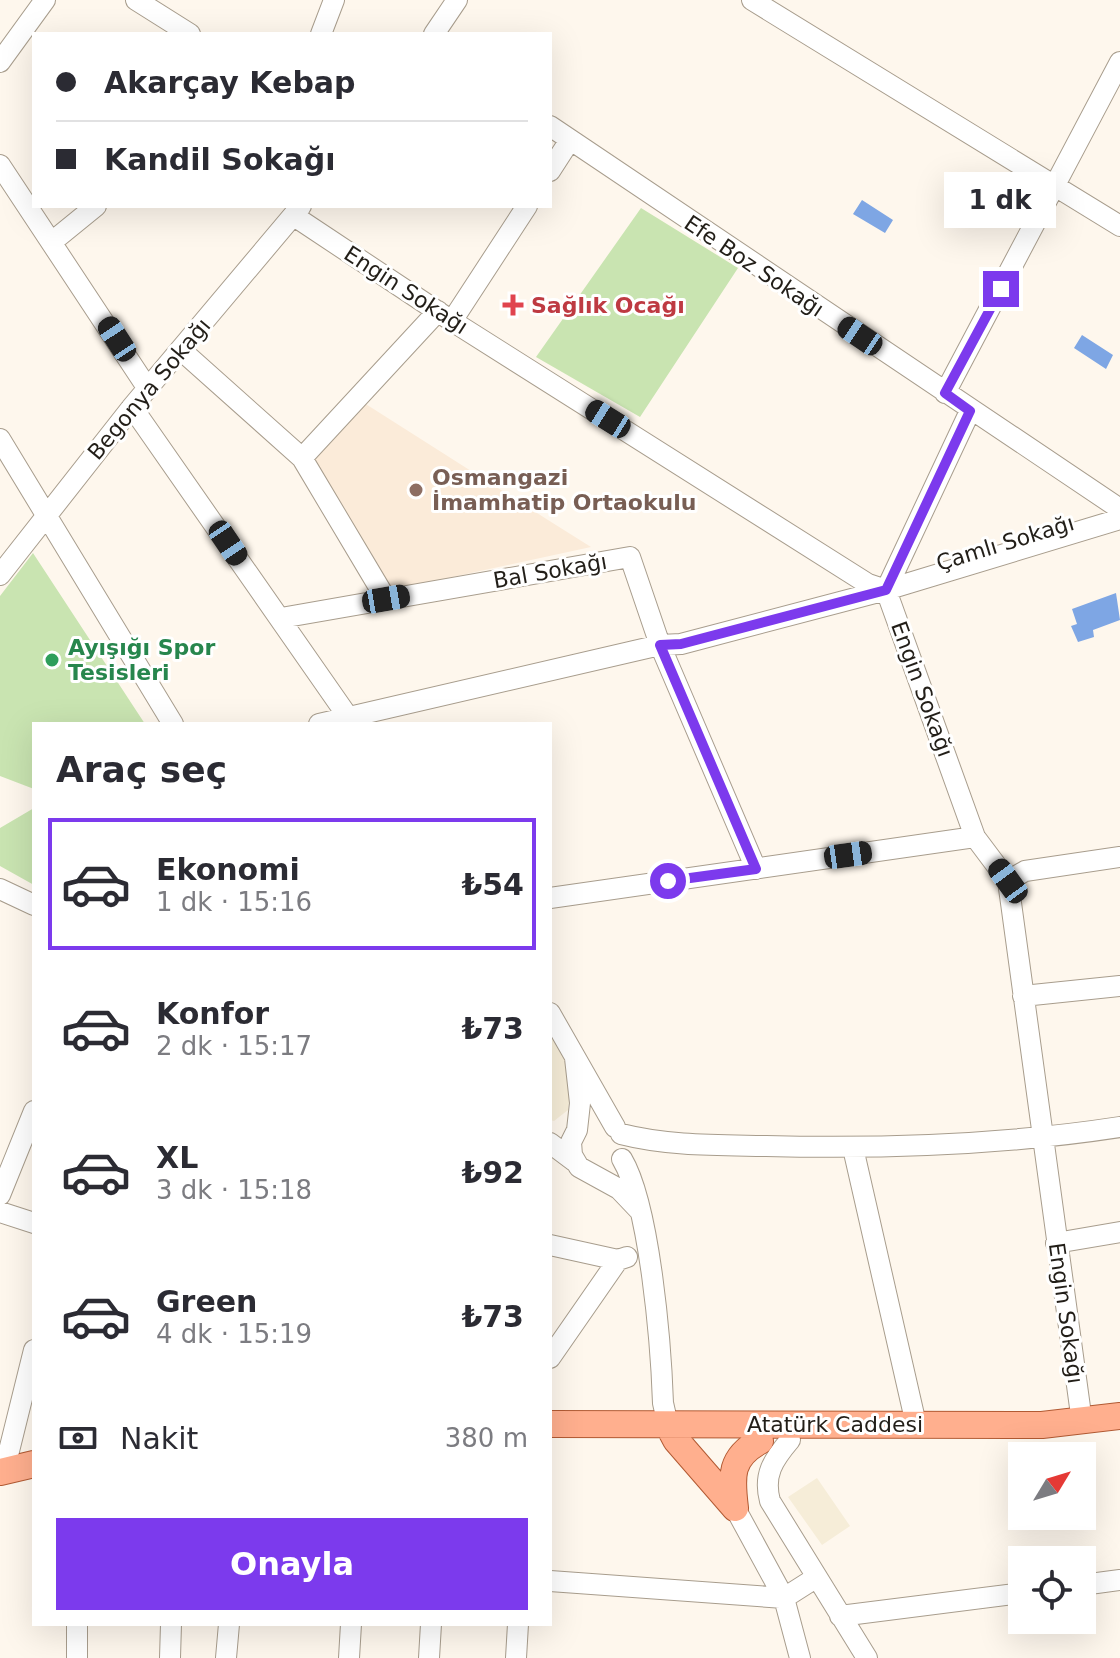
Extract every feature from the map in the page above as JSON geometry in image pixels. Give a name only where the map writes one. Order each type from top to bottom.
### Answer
[{"type":"main road","name":"Atatürk Caddesi","points":[[552,1439],[916,1424],[1082,1422],[1120,1416]]},
{"type":"main road","name":"Atatürk Caddesi","points":[[552,1424],[760,1441],[1017,1442],[1120,1434]]},
{"type":"main road","points":[[682,1433],[735,1508]]},
{"type":"main road","points":[[735,1508],[731,1480],[735,1463],[742,1452],[760,1441]]},
{"type":"main road","points":[[2,1464],[32,1450]]},
{"type":"main road","points":[[2,1464],[32,1464]]},
{"type":"street","points":[[0,62],[45,0]]},
{"type":"street","points":[[136,0],[180,32]]},
{"type":"street","points":[[322,32],[334,0]]},
{"type":"street","points":[[435,32],[457,0]]},
{"type":"street","points":[[752,0],[779,7],[1120,226]]},
{"type":"street","points":[[945,393],[1120,62]]},
{"type":"street","name":"Efe Boz Sokağı","points":[[552,127],[1120,509]]},
{"type":"street","points":[[552,168],[570,140]]},
{"type":"street","points":[[0,165],[148,389]]},
{"type":"street","points":[[53,241],[94,208]]},
{"type":"street","points":[[302,458],[445,316],[526,208]]},
{"type":"street","name":"Engin Sokağı","points":[[298,211],[445,316],[882,584],[975,837],[1008,881],[1082,1422]]},
{"type":"street","name":"Begonya Sokağı","points":[[0,575],[132,407],[298,211]]},
{"type":"street","points":[[181,350],[302,458],[386,599]]},
{"type":"street","points":[[132,407],[351,721]]},
{"type":"street","points":[[882,584],[970,411]]},
{"type":"street","points":[[0,439],[172,722]]},
{"type":"street","name":"Çamlı Sokağı","points":[[351,721],[660,645],[681,644],[1120,509]]},
{"type":"street","name":"Çamlı Sokağı","points":[[882,584],[1120,519]]},
{"type":"street","name":"Bal Sokağı","points":[[281,618],[630,557],[660,645],[756,869]]},
{"type":"street","points":[[552,898],[975,837]]},
{"type":"street","points":[[1008,881],[1021,872],[1037,868],[1120,857]]},
{"type":"street","points":[[0,889],[32,904]]},
{"type":"street","points":[[1023,996],[1120,986]]},
{"type":"street","points":[[552,1017],[620,1143],[633,1178],[642,1213],[662,1369],[663,1403],[682,1433]]},
{"type":"street","points":[[574,1161],[570,1148],[580,1103],[575,1058]]},
{"type":"street","points":[[0,1195],[8,1152],[32,1114]]},
{"type":"street","points":[[552,1130],[576,1132],[593,1121],[620,1143],[853,1148],[1042,1139],[1120,1127]]},
{"type":"street","points":[[593,1174],[607,1172],[620,1143]]},
{"type":"street","points":[[552,1144],[631,1198],[642,1213]]},
{"type":"street","points":[[853,1148],[916,1424]]},
{"type":"street","points":[[0,1212],[32,1222]]},
{"type":"street","points":[[1056,1243],[1120,1232]]},
{"type":"street","points":[[552,1245],[618,1260],[646,1250]]},
{"type":"street","points":[[552,1355],[618,1260]]},
{"type":"street","points":[[2,1464],[32,1357]]},
{"type":"street","points":[[790,1440],[772,1461],[767,1490],[770,1501],[867,1658]]},
{"type":"street","points":[[735,1508],[784,1598],[800,1658]]},
{"type":"street","points":[[552,1581],[784,1598],[817,1577]]},
{"type":"street","points":[[1096,1583],[1120,1580]]},
{"type":"street","points":[[840,1616],[1008,1595]]},
{"type":"street","points":[[77,1626],[77,1658]]},
{"type":"street","points":[[170,1658],[171,1626]]},
{"type":"street","points":[[226,1658],[229,1626]]},
{"type":"street","points":[[349,1658],[351,1626]]},
{"type":"street","points":[[429,1658],[431,1626]]},
{"type":"street","points":[[516,1658],[518,1626]]},
{"type":"shaded area","name":"Osmangazi İmamhatip Ortaokulu","points":[[361,401],[591,547],[388,591],[313,460]]},
{"type":"shaded area","points":[[552,1034],[566,1061],[571,1083],[568,1110],[554,1121]]},
{"type":"shaded area","points":[[817,1478],[850,1526],[822,1545],[788,1497]]},
{"type":"green space","points":[[641,208],[738,268],[640,417],[536,357]]},
{"type":"green space","name":"Ayışığı Spor Tesisleri","points":[[33,553],[144,722],[32,722],[32,788],[0,776],[0,596]]},
{"type":"green space","points":[[32,809],[32,884],[0,866],[0,828]]},
{"type":"water","points":[[862,200],[893,220],[885,233],[853,214]]},
{"type":"water","points":[[1082,335],[1113,355],[1106,369],[1074,348]]},
{"type":"water","points":[[1116,593],[1120,620],[1093,630],[1094,637],[1078,642],[1071,626],[1077,624],[1072,609]]},
{"type":"place","name":"Sağlık Ocağı","points":[[513,305]]},
{"type":"place","name":"Osmangazi İmamhatip Ortaokulu","points":[[416,490]]},
{"type":"place","name":"Ayışığı Spor Tesisleri","points":[[52,660]]},
{"type":"route","points":[[668,881],[756,869],[660,645],[681,644],[886,590],[970,411],[945,393],[1001,289]]}]
